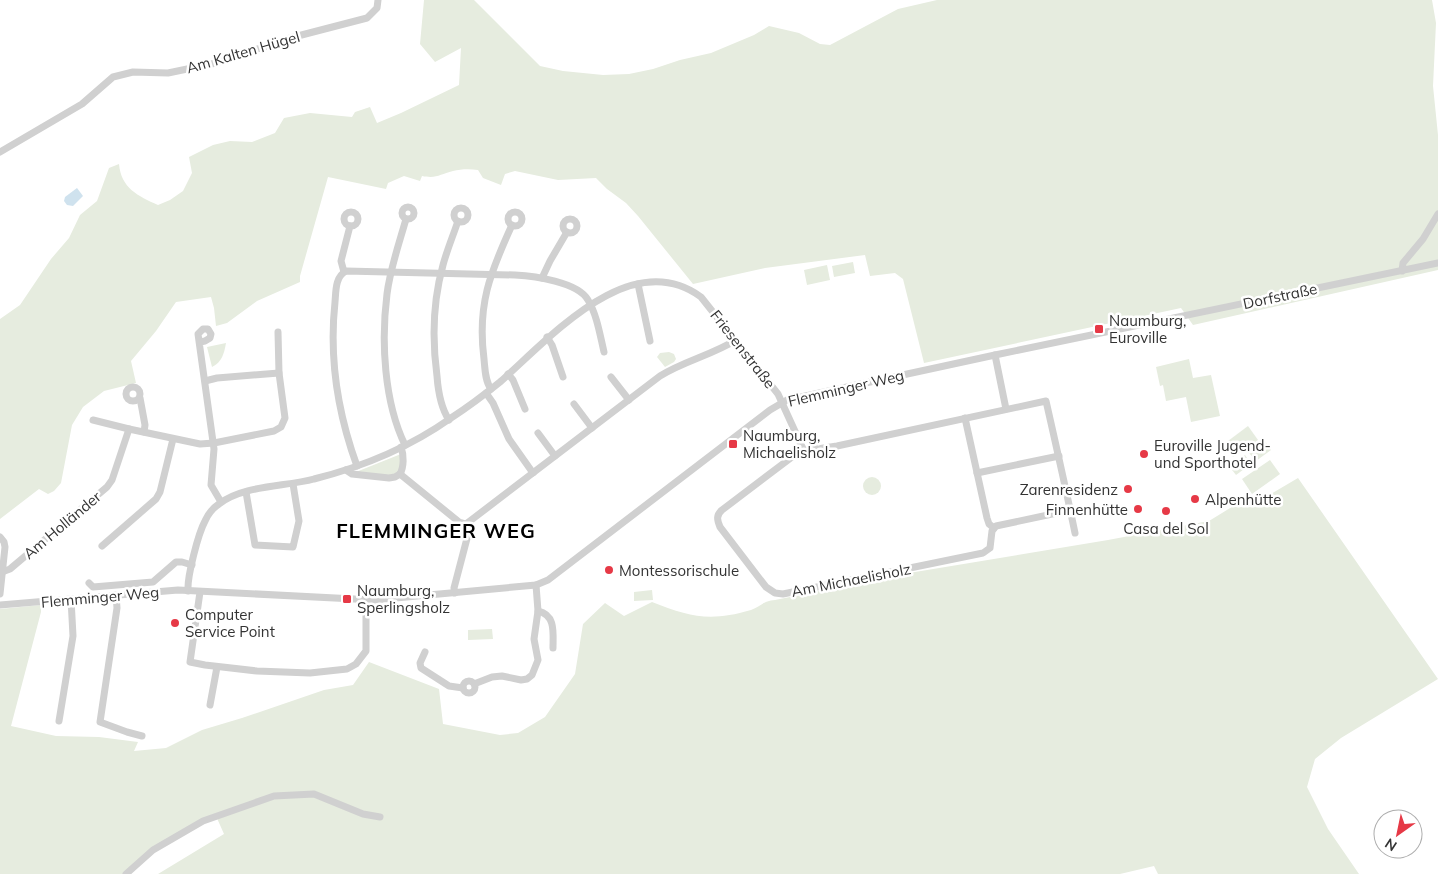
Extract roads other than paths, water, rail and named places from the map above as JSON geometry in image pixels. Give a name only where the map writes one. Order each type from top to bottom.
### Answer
[{"type":"street","name":"Am Kalten Hügel","points":[[0,152],[82,104],[113,77],[133,72],[168,73],[216,63],[290,38],[367,18],[376,8],[378,0]]},
{"type":"street","points":[[1402,271],[1403,263],[1423,238],[1438,214]]},
{"type":"street","points":[[346,470],[352,474],[395,478],[400,474],[403,464],[403,446],[391,398],[385,357],[386,310],[391,271],[406,220]]},
{"type":"street","points":[[449,420],[438,383],[434,348],[435,308],[441,272],[458,221]]},
{"type":"street","points":[[512,225],[491,274],[483,314],[482,335],[485,371],[493,403],[509,439],[533,473]]},
{"type":"street","points":[[344,272],[341,261],[350,226]]},
{"type":"street","points":[[542,278],[550,260],[567,232]]},
{"type":"street","name":"Dorfstraße","points":[[1122,328],[1438,263]]},
{"type":"street","points":[[357,466],[342,416],[334,367],[333,331],[336,289],[338,279],[344,272],[351,270],[491,274],[542,278],[565,285],[584,294],[591,305],[604,352]]},
{"type":"street","name":"Friesenstraße","points":[[638,284],[671,283],[687,288],[701,297],[774,388],[782,402]]},
{"type":"street","points":[[188,591],[188,580],[204,523],[221,502],[236,494],[293,484],[346,470],[403,446],[449,420],[489,391],[548,337],[591,305],[615,292],[638,284],[650,341]]},
{"type":"street","name":"Flemminger Weg","points":[[0,605],[188,591],[366,600],[455,594],[536,585],[553,577],[782,402],[798,396],[1122,328]]},
{"type":"street","points":[[93,420],[200,444],[274,431],[281,427],[284,418],[279,373],[278,332]]},
{"type":"street","points":[[548,337],[563,377]]},
{"type":"street","points":[[400,474],[459,522],[463,524],[468,523],[666,372],[718,351],[736,340]]},
{"type":"street","points":[[200,342],[214,443],[211,485],[221,502]]},
{"type":"street","points":[[994,355],[1006,409]]},
{"type":"street","points":[[205,381],[217,378],[279,373]]},
{"type":"street","points":[[508,374],[513,380],[525,408]]},
{"type":"street","points":[[611,377],[629,400]]},
{"type":"street","points":[[140,398],[145,425],[144,432]]},
{"type":"street","name":"Am Michaelisholz","points":[[994,528],[989,550],[983,553],[791,593],[775,593],[764,584],[720,527],[717,518],[722,510],[786,461],[804,451],[823,449],[1046,401],[1075,533]]},
{"type":"street","points":[[782,402],[804,451]]},
{"type":"street","points":[[574,404],[592,428]]},
{"type":"street","points":[[965,418],[989,524],[994,528],[1070,510]]},
{"type":"street","name":"Am Holländer","points":[[2,572],[10,569],[107,487],[112,480],[129,429]]},
{"type":"street","points":[[538,433],[555,456]]},
{"type":"street","points":[[102,546],[156,499],[160,492],[173,439]]},
{"type":"street","points":[[977,473],[1059,456]]},
{"type":"street","points":[[246,492],[255,545],[293,547],[299,521],[293,484]]},
{"type":"street","points":[[455,594],[454,588],[470,527],[468,523]]},
{"type":"street","name":"Am Holländer","points":[[0,538],[4,542],[5,547],[0,594]]},
{"type":"street","points":[[90,583],[93,588],[153,582],[176,562],[192,565]]},
{"type":"street","points":[[425,652],[420,663],[422,668],[449,686],[462,688],[466,693],[474,690],[474,684],[495,676],[521,680],[530,677],[538,660],[534,639],[538,611],[536,585]]},
{"type":"street","points":[[200,592],[190,662],[257,671],[300,673],[351,668],[366,651],[366,600]]},
{"type":"street","points":[[116,595],[117,608],[100,722],[142,736]]},
{"type":"street","points":[[59,722],[73,636],[72,599]]},
{"type":"street","points":[[538,611],[548,615],[551,620],[554,648]]},
{"type":"street","points":[[210,705],[217,667]]},
{"type":"street","points":[[126,874],[153,850],[203,821],[274,796],[314,794],[363,814],[380,817]]},
{"type":"water","points":[[77,188],[83,196],[73,206],[67,205],[64,201],[65,197]]},
{"type":"place","name":"Naumburg, Euroville","points":[[1099,329]]},
{"type":"place","name":"Naumburg, Michaelisholz","points":[[733,444]]},
{"type":"place","name":"Euroville Jugend- und Sporthotel","points":[[1144,454]]},
{"type":"place","name":"Zarenresidenz","points":[[1128,489]]},
{"type":"place","name":"Alpenhütte","points":[[1195,499]]},
{"type":"place","name":"Finnenhütte","points":[[1138,509]]},
{"type":"place","name":"Casa del Sol","points":[[1166,511]]},
{"type":"place","name":"Montessorischule","points":[[609,570]]},
{"type":"place","name":"Naumburg, Sperlingsholz","points":[[347,599]]},
{"type":"place","name":"Computer Service Point","points":[[175,623]]},
{"type":"district","name":"FLEMMINGER WEG","points":[[436,530]]}]
